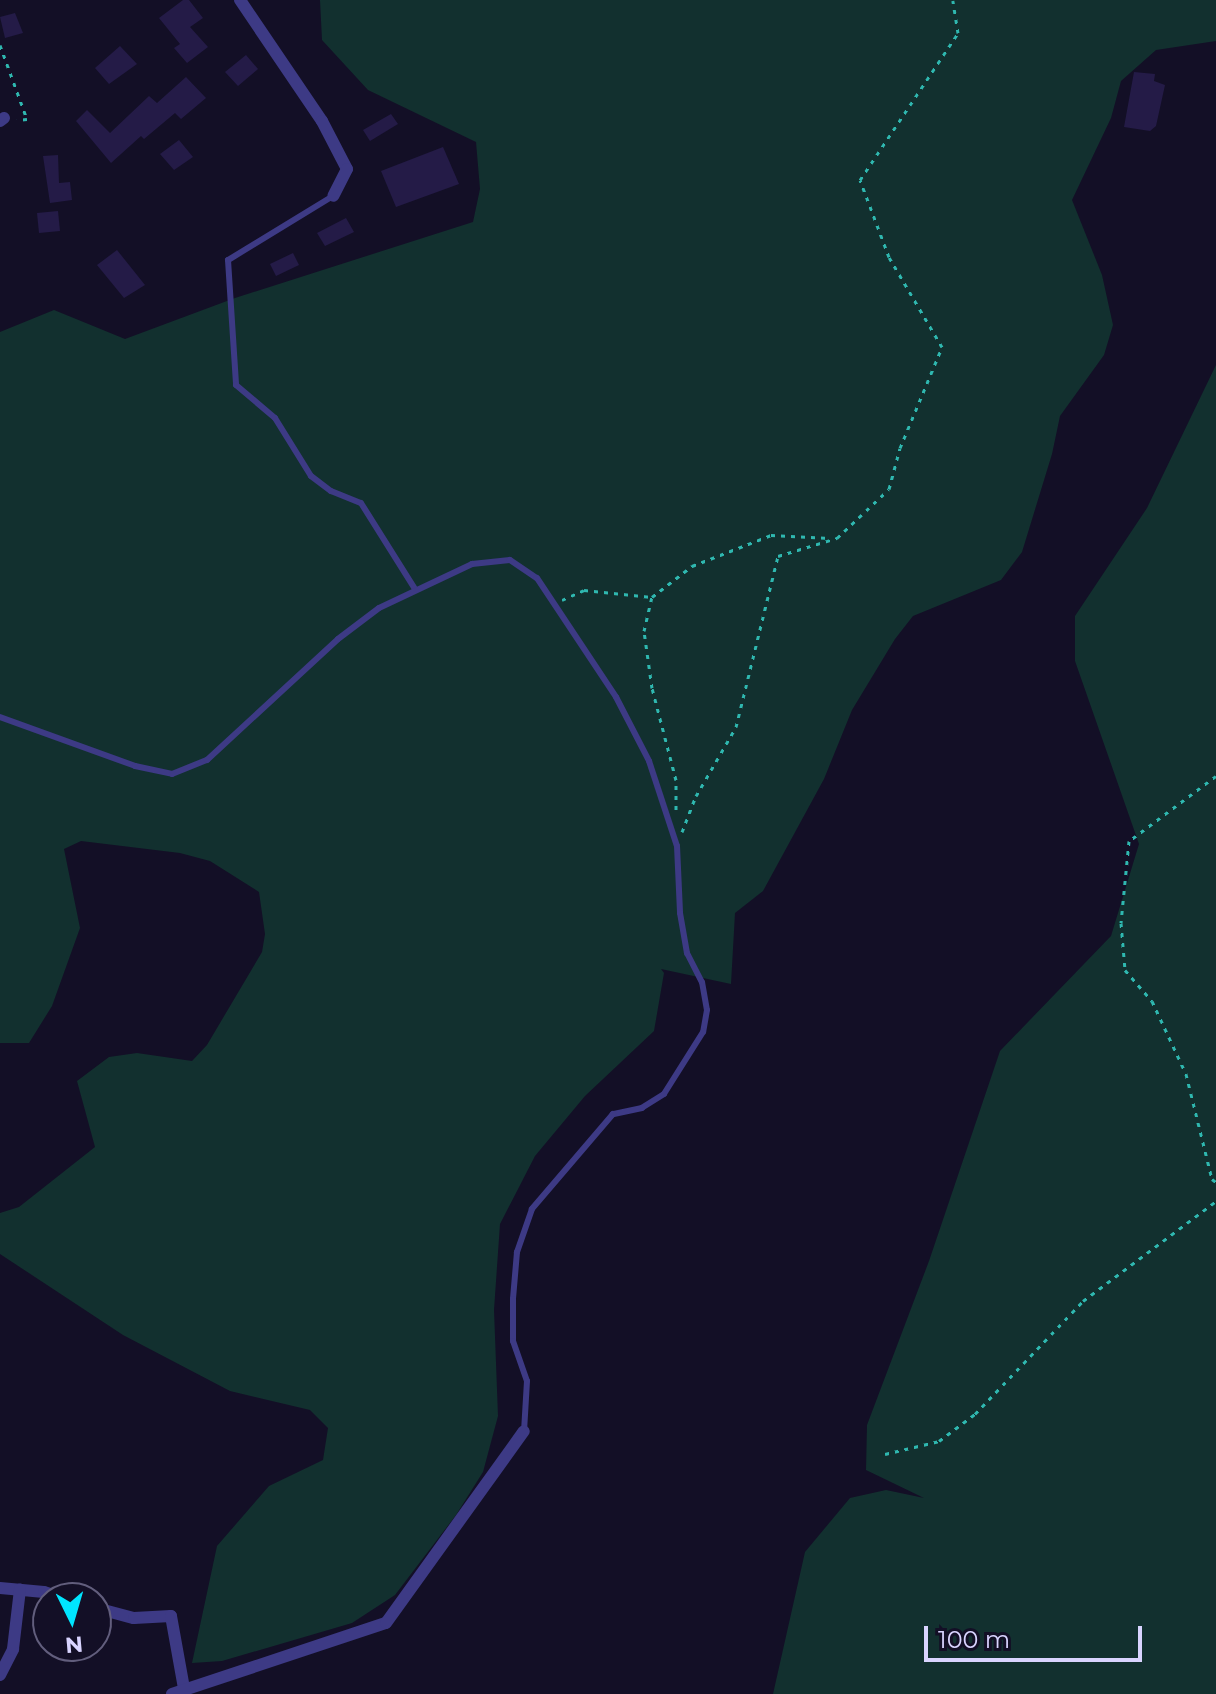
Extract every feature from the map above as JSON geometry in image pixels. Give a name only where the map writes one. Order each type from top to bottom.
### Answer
[{"type":"street","points":[[240,0],[322,121],[347,169],[333,196]]},
{"type":"street","points":[[112,1612],[134,1618],[171,1616],[178,1691],[386,1623],[524,1431]]},
{"type":"street","points":[[0,1588],[32,1591]]},
{"type":"street","points":[[0,1675],[13,1649],[20,1589]]},
{"type":"lane","points":[[333,196],[228,260],[236,385],[275,418],[311,476],[331,491],[361,503],[415,589]]},
{"type":"lane","points":[[0,717],[135,766],[172,774],[207,760],[338,639],[379,608],[472,564],[510,560],[537,578],[623,710],[649,761],[677,846],[680,913],[687,953],[702,982],[707,1010],[703,1032],[664,1094],[642,1108],[613,1114],[532,1209],[517,1252],[513,1299],[513,1341],[527,1381],[524,1431]]},
{"type":"path","points":[[677,846],[696,796],[736,727],[778,556],[837,538],[889,489],[900,448],[942,347],[889,257],[860,180],[958,33],[953,0]]},
{"type":"path","points":[[0,45],[27,119],[2,120]]},
{"type":"path","points":[[677,846],[676,780],[652,688],[644,631],[652,597],[692,566],[771,535],[837,538]]},
{"type":"path","points":[[553,605],[584,590],[652,597]]},
{"type":"path","points":[[1216,776],[1129,841],[1121,923],[1125,970],[1152,1001],[1186,1074],[1212,1179],[1216,1182]]},
{"type":"path","points":[[885,1454],[939,1441],[975,1414],[1083,1301],[1216,1201]]},
{"type":"green space","points":[[320,0],[1216,0],[1216,41],[1156,50],[1121,81],[1111,118],[1072,200],[1102,275],[1113,325],[1104,355],[1060,416],[1052,454],[1022,552],[1001,580],[913,616],[895,639],[852,710],[824,779],[763,891],[735,913],[731,984],[661,969],[664,973],[654,1031],[585,1096],[535,1156],[500,1224],[494,1310],[498,1416],[483,1472],[456,1515],[395,1595],[352,1623],[222,1661],[192,1663],[217,1546],[269,1486],[323,1460],[328,1428],[310,1410],[230,1391],[123,1335],[0,1254],[0,1213],[19,1207],[95,1147],[77,1081],[109,1057],[137,1053],[192,1061],[207,1045],[262,952],[265,934],[259,892],[210,861],[180,853],[81,841],[64,849],[80,928],[52,1006],[29,1043],[0,1043],[0,332],[54,310],[125,339],[235,298],[473,222],[480,189],[476,142],[368,90],[322,40]]},
{"type":"green space","points":[[1216,365],[1216,1694],[773,1694],[805,1552],[850,1498],[886,1490],[924,1498],[866,1470],[867,1425],[929,1261],[1000,1051],[1111,936],[1139,844],[1075,661],[1075,616],[1147,508]]},
{"type":"building","points":[[183,0],[189,0],[203,18],[190,27],[208,47],[187,63],[174,48],[180,44],[159,18]]},
{"type":"building","points":[[15,13],[23,33],[5,38],[0,17]]},
{"type":"building","points":[[120,46],[137,64],[109,84],[95,68]]},
{"type":"building","points":[[246,55],[258,69],[238,86],[225,72]]},
{"type":"building","points":[[1134,72],[1155,74],[1154,81],[1165,85],[1156,126],[1150,131],[1124,127]]},
{"type":"building","points":[[186,77],[206,98],[181,119],[175,113],[144,139],[141,136],[111,163],[76,121],[87,110],[110,133],[149,96],[157,103]]},
{"type":"building","points":[[391,114],[398,124],[370,141],[363,130]]},
{"type":"building","points":[[179,140],[193,157],[174,170],[160,154]]},
{"type":"building","points":[[443,147],[459,184],[396,207],[381,171]]},
{"type":"building","points":[[58,155],[59,183],[70,182],[72,200],[50,203],[43,156]]},
{"type":"building","points":[[58,211],[60,231],[39,233],[37,213]]},
{"type":"building","points":[[346,218],[354,232],[325,246],[317,233]]},
{"type":"building","points":[[117,250],[145,285],[124,298],[97,265]]},
{"type":"building","points":[[293,253],[299,265],[276,276],[270,264]]}]
